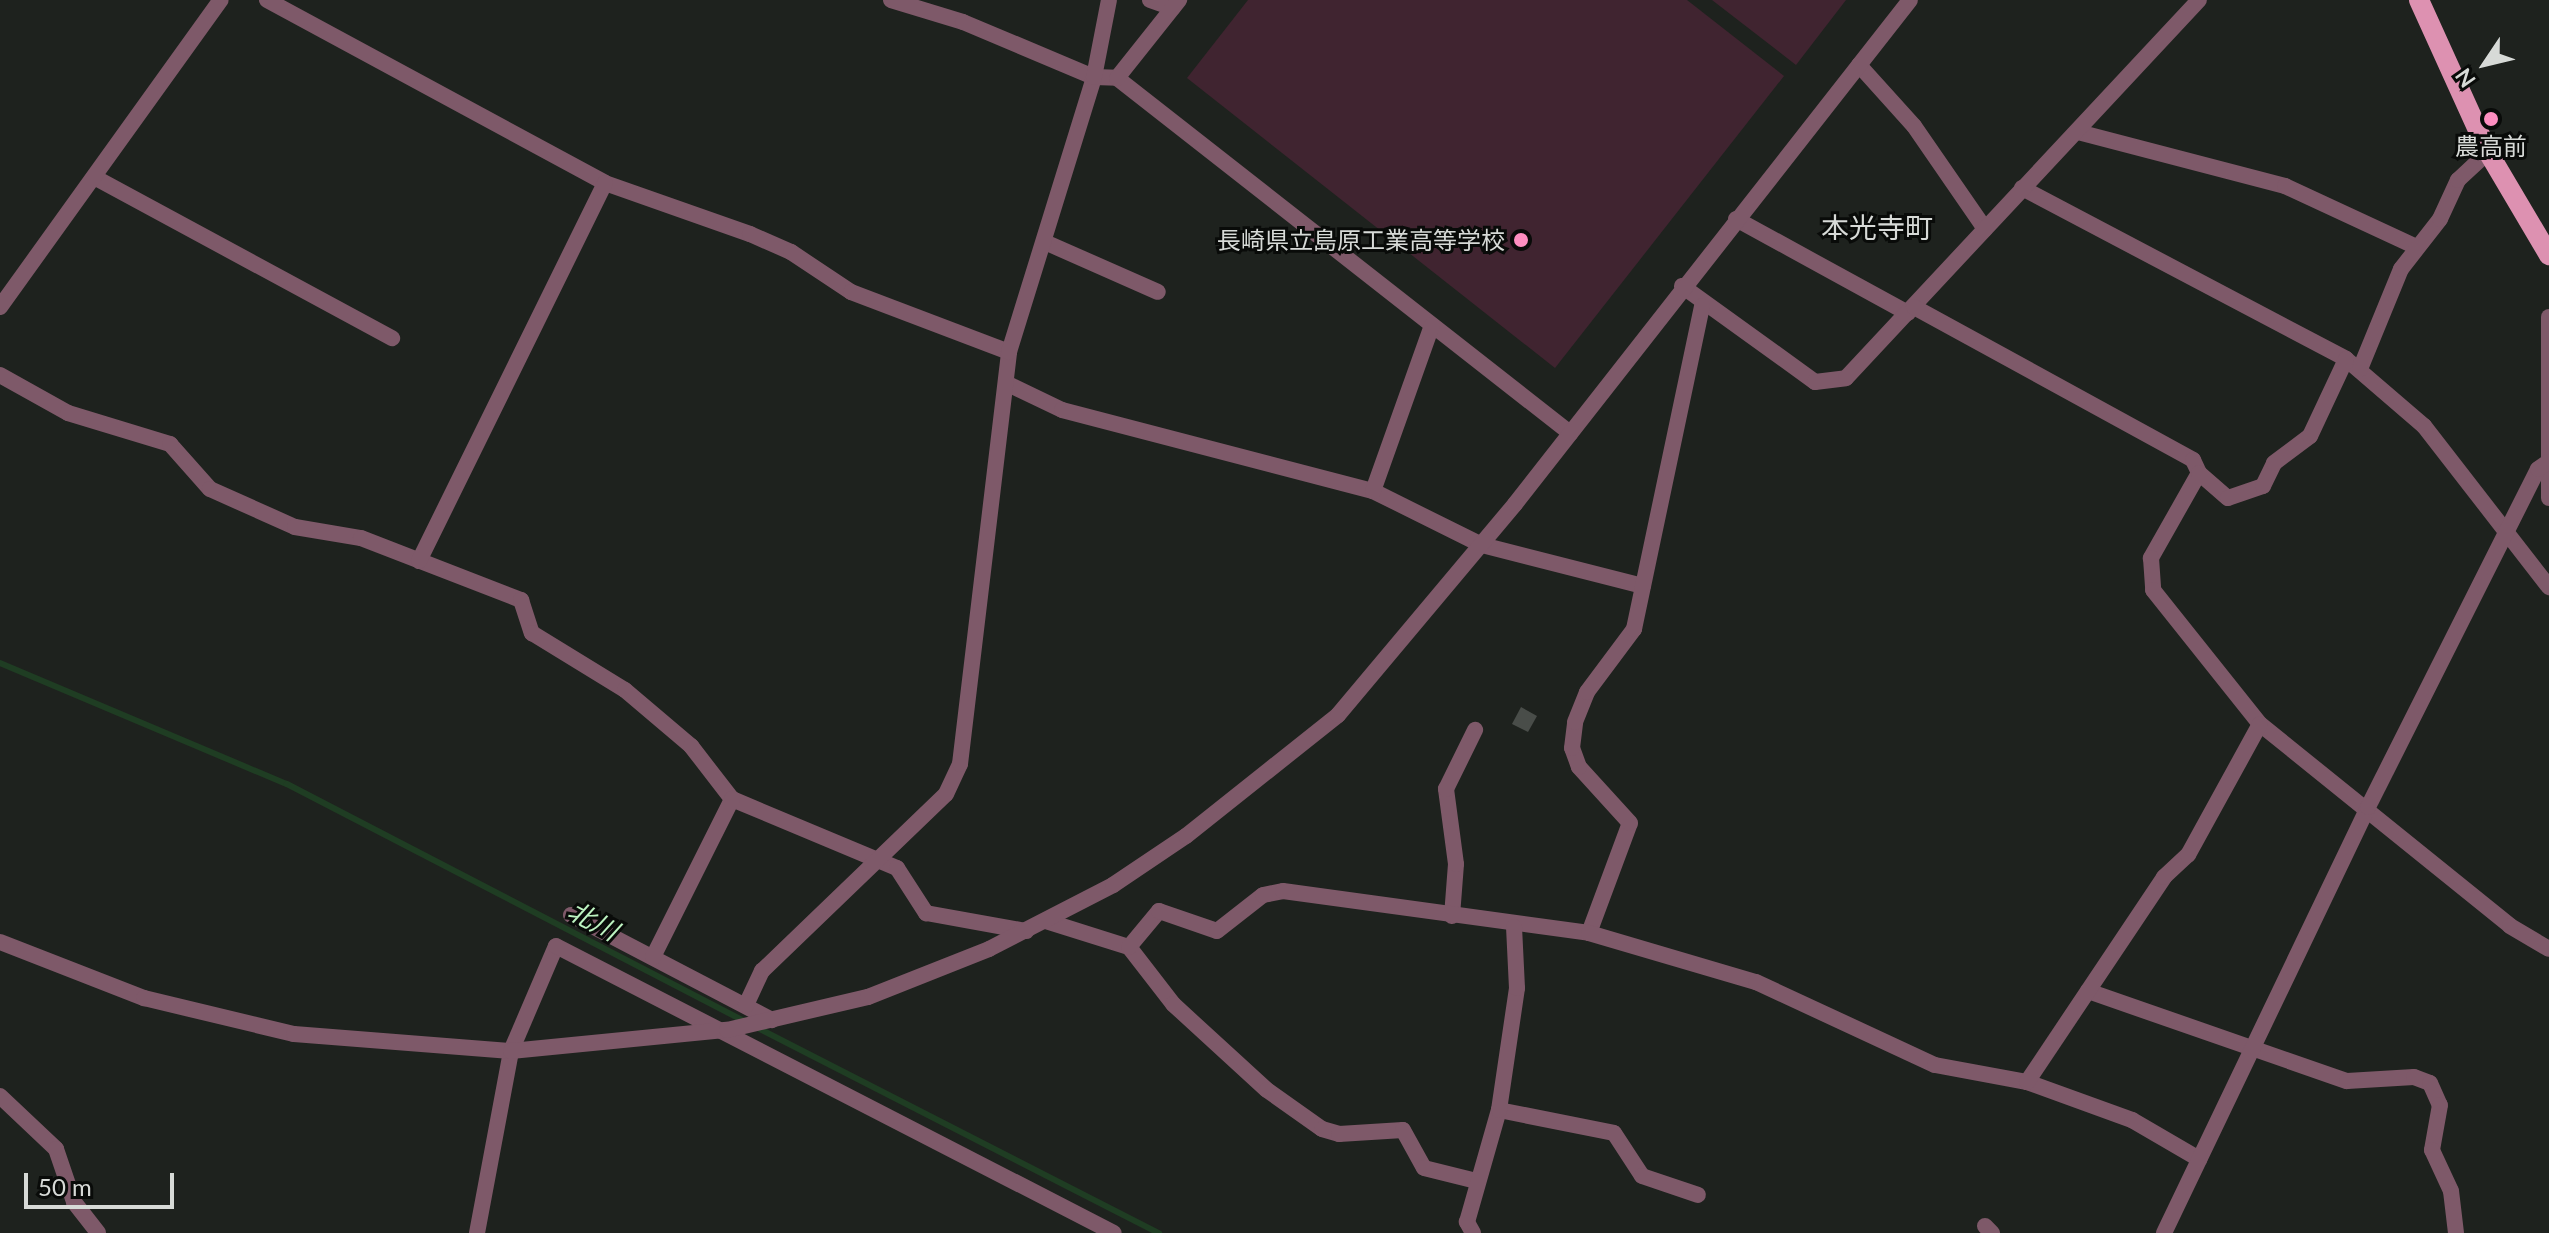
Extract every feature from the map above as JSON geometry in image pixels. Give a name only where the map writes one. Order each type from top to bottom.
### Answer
[{"type":"main road","points":[[2419,0],[2488,152],[2549,255]]},
{"type":"street","points":[[0,307],[221,0]]},
{"type":"street","points":[[267,0],[605,183],[750,234],[791,252],[851,292],[1009,352]]},
{"type":"street","points":[[891,0],[963,22],[1094,77],[1117,78],[1570,433]]},
{"type":"street","points":[[746,1005],[762,971],[881,862],[946,794],[960,764],[1009,352],[1047,243],[1094,77],[1109,0]]},
{"type":"street","points":[[1117,78],[1176,4],[1150,0]]},
{"type":"street","points":[[0,942],[144,998],[294,1034],[511,1051],[722,1030],[766,1021],[868,997],[1026,931],[1126,877],[1278,768],[1357,694],[1482,545],[1682,286],[1910,0]]},
{"type":"street","points":[[1682,286],[1702,306],[1826,385],[1846,378],[2199,0]]},
{"type":"street","points":[[1859,65],[1914,126],[1985,229]]},
{"type":"street","points":[[2078,132],[2115,144],[2155,147],[2285,186],[2414,246]]},
{"type":"street","points":[[1736,219],[2193,460],[2199,473],[2228,498],[2263,486],[2274,463],[2310,436],[2353,364],[2414,246],[2440,219],[2458,180],[2488,152]]},
{"type":"street","points":[[94,177],[392,338]]},
{"type":"street","points":[[419,561],[605,183]]},
{"type":"street","points":[[2022,188],[2353,364],[2424,426],[2549,587]]},
{"type":"street","points":[[1047,243],[1158,292]]},
{"type":"street","points":[[1589,933],[1630,823],[1579,767],[1572,748],[1575,722],[1587,692],[1634,629],[1702,306]]},
{"type":"street","points":[[2549,317],[2549,498]]},
{"type":"street","points":[[1373,491],[1432,325]]},
{"type":"street","points":[[0,375],[68,413],[170,444],[210,489],[295,527],[361,538],[521,600],[532,633],[625,690],[691,746],[732,799],[901,871],[913,900],[926,913],[1026,931]]},
{"type":"street","points":[[1006,383],[1062,410],[1373,491],[1482,545],[1643,586]]},
{"type":"street","points":[[2164,1233],[2368,807],[2505,534],[2548,462]]},
{"type":"street","points":[[2199,473],[2151,558],[2149,579],[2215,674],[2260,724],[2368,807],[2510,926],[2549,949]]},
{"type":"street","points":[[2027,1082],[2164,877],[2188,855],[2260,724]]},
{"type":"street","points":[[1452,916],[1456,864],[1446,789],[1475,730]]},
{"type":"street","points":[[653,957],[732,799]]},
{"type":"street","points":[[1129,947],[1159,911],[1217,931],[1263,895],[1283,891],[1514,927],[1589,933],[1756,982],[1935,1065],[2027,1082],[2132,1120],[2199,1159]]},
{"type":"street","points":[[571,915],[746,1005],[766,1021]]},
{"type":"street","points":[[1046,921],[1129,947],[1173,1004],[1267,1090],[1322,1129],[1339,1134],[1403,1130],[1424,1168],[1476,1181]]},
{"type":"street","points":[[1473,1233],[1467,1222],[1476,1181],[1499,1110],[1517,988],[1514,927]]},
{"type":"street","points":[[477,1233],[511,1051],[556,946],[1114,1233]]},
{"type":"street","points":[[2088,991],[2347,1081],[2414,1077],[2430,1083],[2440,1105],[2432,1150],[2451,1191],[2456,1233]]},
{"type":"street","points":[[0,1096],[56,1149],[81,1217],[98,1233]]},
{"type":"street","points":[[1499,1110],[1614,1133],[1642,1176],[1698,1195]]},
{"type":"shaded area","name":"長崎県立島原工業高等学校","points":[[1248,0],[1687,0],[1784,76],[1555,368],[1187,78]]},
{"type":"shaded area","points":[[1712,0],[1846,0],[1796,65]]},
{"type":"building","points":[[1521,707],[1537,716],[1528,732],[1512,724]]},
{"type":"waterway","name":"北川","points":[[0,663],[287,784],[746,1022]]},
{"type":"waterway","name":"北川","points":[[756,1027],[1159,1233]]},
{"type":"place","name":"農高前","points":[[2491,119]]},
{"type":"place","name":"長崎県立島原工業高等学校","points":[[1521,240]]},
{"type":"district","name":"本光寺町","points":[[1877,227]]}]
